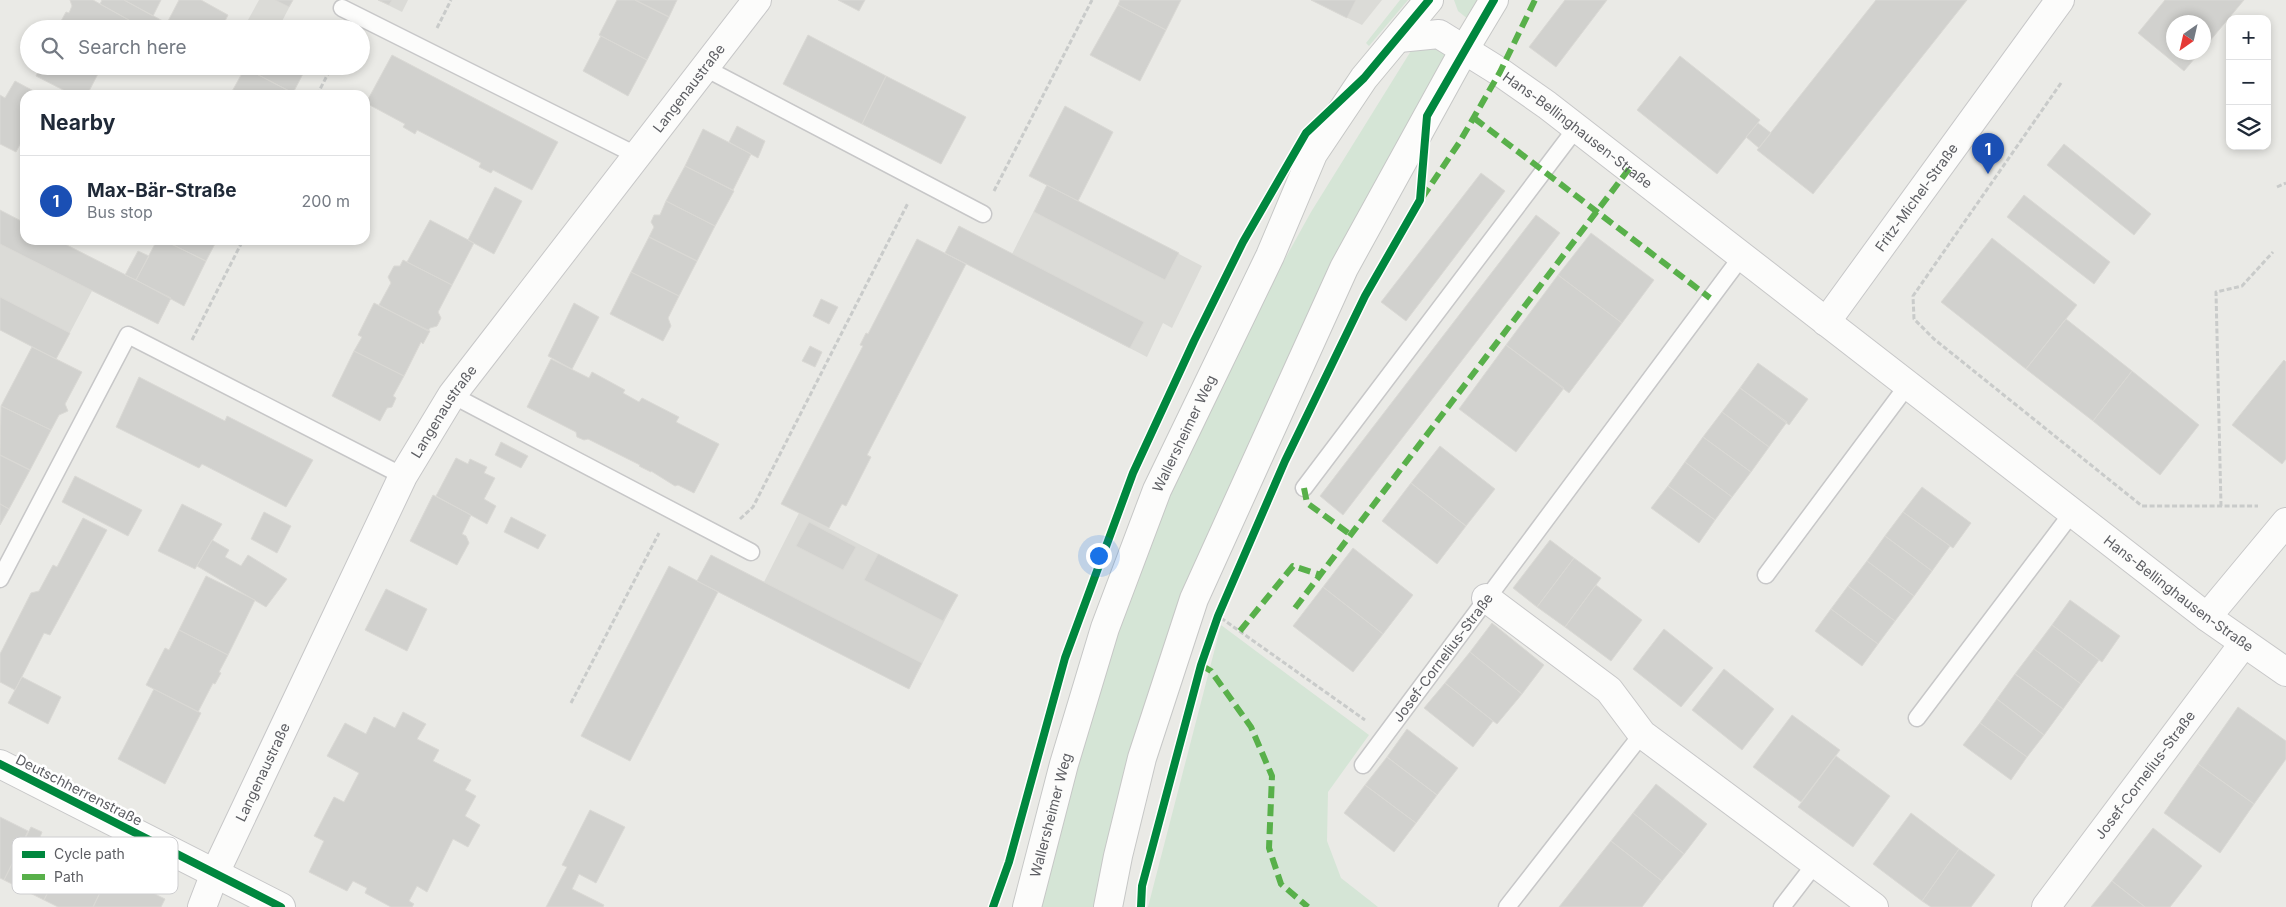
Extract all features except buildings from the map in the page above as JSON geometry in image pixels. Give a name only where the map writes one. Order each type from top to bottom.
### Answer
[{"type":"street","name":"Langenaustraße","points":[[202,907],[215,873],[403,476],[452,395],[757,0]]},
{"type":"street","name":"Wallersheimer Weg","points":[[1027,907],[1064,764],[1105,628],[1157,490],[1270,256],[1314,154],[1364,78],[1429,0]]},
{"type":"street","points":[[1108,907],[1118,856],[1142,758],[1194,598],[1344,268],[1464,50],[1494,0]]},
{"type":"street","name":"Fritz-Michel-Straße","points":[[1826,322],[2060,0]]},
{"type":"street","name":"Hans-Bellinghausen-Straße","points":[[1399,38],[1439,34],[1500,72],[1577,127],[1907,386],[2207,617],[2286,672]]},
{"type":"street","points":[[2207,617],[2277,514]]},
{"type":"street","name":"Josef-Cornelius-Straße","points":[[1486,598],[1609,690],[1642,734],[1874,907]]},
{"type":"street","name":"Josef-Cornelius-Straße","points":[[2046,907],[2244,643]]},
{"type":"street","name":"Deutschherrenstraße","points":[[0,764],[144,837]]},
{"type":"street","name":"Deutschherrenstraße","points":[[178,854],[281,907]]},
{"type":"lane","points":[[342,8],[366,20]]},
{"type":"lane","points":[[370,22],[638,156]]},
{"type":"lane","points":[[705,68],[982,214]]},
{"type":"lane","points":[[1304,488],[1577,127]]},
{"type":"lane","points":[[1486,598],[1742,256]]},
{"type":"lane","points":[[0,579],[128,335],[403,476]]},
{"type":"lane","points":[[1766,575],[1907,386]]},
{"type":"lane","points":[[452,395],[752,552]]},
{"type":"lane","points":[[1917,718],[2072,513]]},
{"type":"lane","name":"Josef-Cornelius-Straße","points":[[1363,765],[1486,598]]},
{"type":"lane","points":[[1507,907],[1642,734]]},
{"type":"lane","points":[[1782,907],[1815,864]]},
{"type":"path","points":[[426,50],[451,0]]},
{"type":"path","points":[[982,214],[1092,0]]},
{"type":"path","points":[[320,90],[327,75]]},
{"type":"path","points":[[2061,83],[1913,296],[1914,319],[1934,339],[2142,506],[2221,506],[2277,514]]},
{"type":"path","points":[[721,536],[753,507],[919,181]]},
{"type":"path","points":[[2277,187],[2286,183]]},
{"type":"path","points":[[180,363],[240,245]]},
{"type":"path","points":[[2221,506],[2216,292],[2242,286],[2273,252]]},
{"type":"path","points":[[571,703],[671,510]]},
{"type":"path","points":[[1218,616],[1386,735]]},
{"type":"shaded area","points":[[259,0],[293,0],[283,20],[248,20]]},
{"type":"shaded area","points":[[378,0],[408,0],[402,12]]},
{"type":"shaded area","points":[[1311,0],[1382,0],[1362,25]]},
{"type":"shaded area","points":[[1047,185],[1202,266],[1172,328],[1163,323],[1147,357],[945,253],[959,226],[1012,254]]},
{"type":"shaded area","points":[[0,210],[20,234],[20,245],[67,245],[171,298],[158,324],[92,291],[56,359],[0,330]]},
{"type":"shaded area","points":[[799,513],[958,595],[909,689],[697,581],[711,555],[764,582]]},
{"type":"green space","points":[[1400,0],[1408,0],[1369,46],[1366,43]]},
{"type":"green space","points":[[1454,0],[1481,0],[1469,20],[1458,11]]},
{"type":"green space","points":[[1433,44],[1447,53],[1334,267],[1262,415],[1195,573],[1097,907],[1041,907],[1082,750],[1127,605],[1170,486],[1240,340],[1311,212],[1414,46]]},
{"type":"green space","points":[[1221,625],[1369,735],[1328,792],[1327,841],[1341,878],[1378,907],[1148,907]]},
{"type":"marked path","points":[[1422,198],[1459,143],[1500,72],[1535,0]]},
{"type":"marked path","points":[[1474,118],[1710,298]]},
{"type":"marked path","points":[[1295,608],[1629,169]]},
{"type":"marked path","points":[[1304,488],[1307,503],[1351,535]]},
{"type":"marked path","points":[[1240,631],[1293,566],[1321,575]]},
{"type":"marked path","points":[[1201,665],[1211,671],[1251,727],[1272,776],[1269,848],[1281,884],[1308,907]]},
{"type":"cycle path","points":[[993,907],[1009,862],[1065,658],[1133,473],[1194,341],[1243,242],[1306,133],[1364,78],[1429,0]]},
{"type":"cycle path","points":[[1141,907],[1142,886],[1201,665],[1218,616],[1285,461],[1365,296],[1420,200],[1427,116],[1494,0]]},
{"type":"cycle path","points":[[0,764],[143,837]]},
{"type":"cycle path","points":[[178,855],[281,907]]},
{"type":"place","name":"Max-Bär-Straße","points":[[1988,174]]}]
